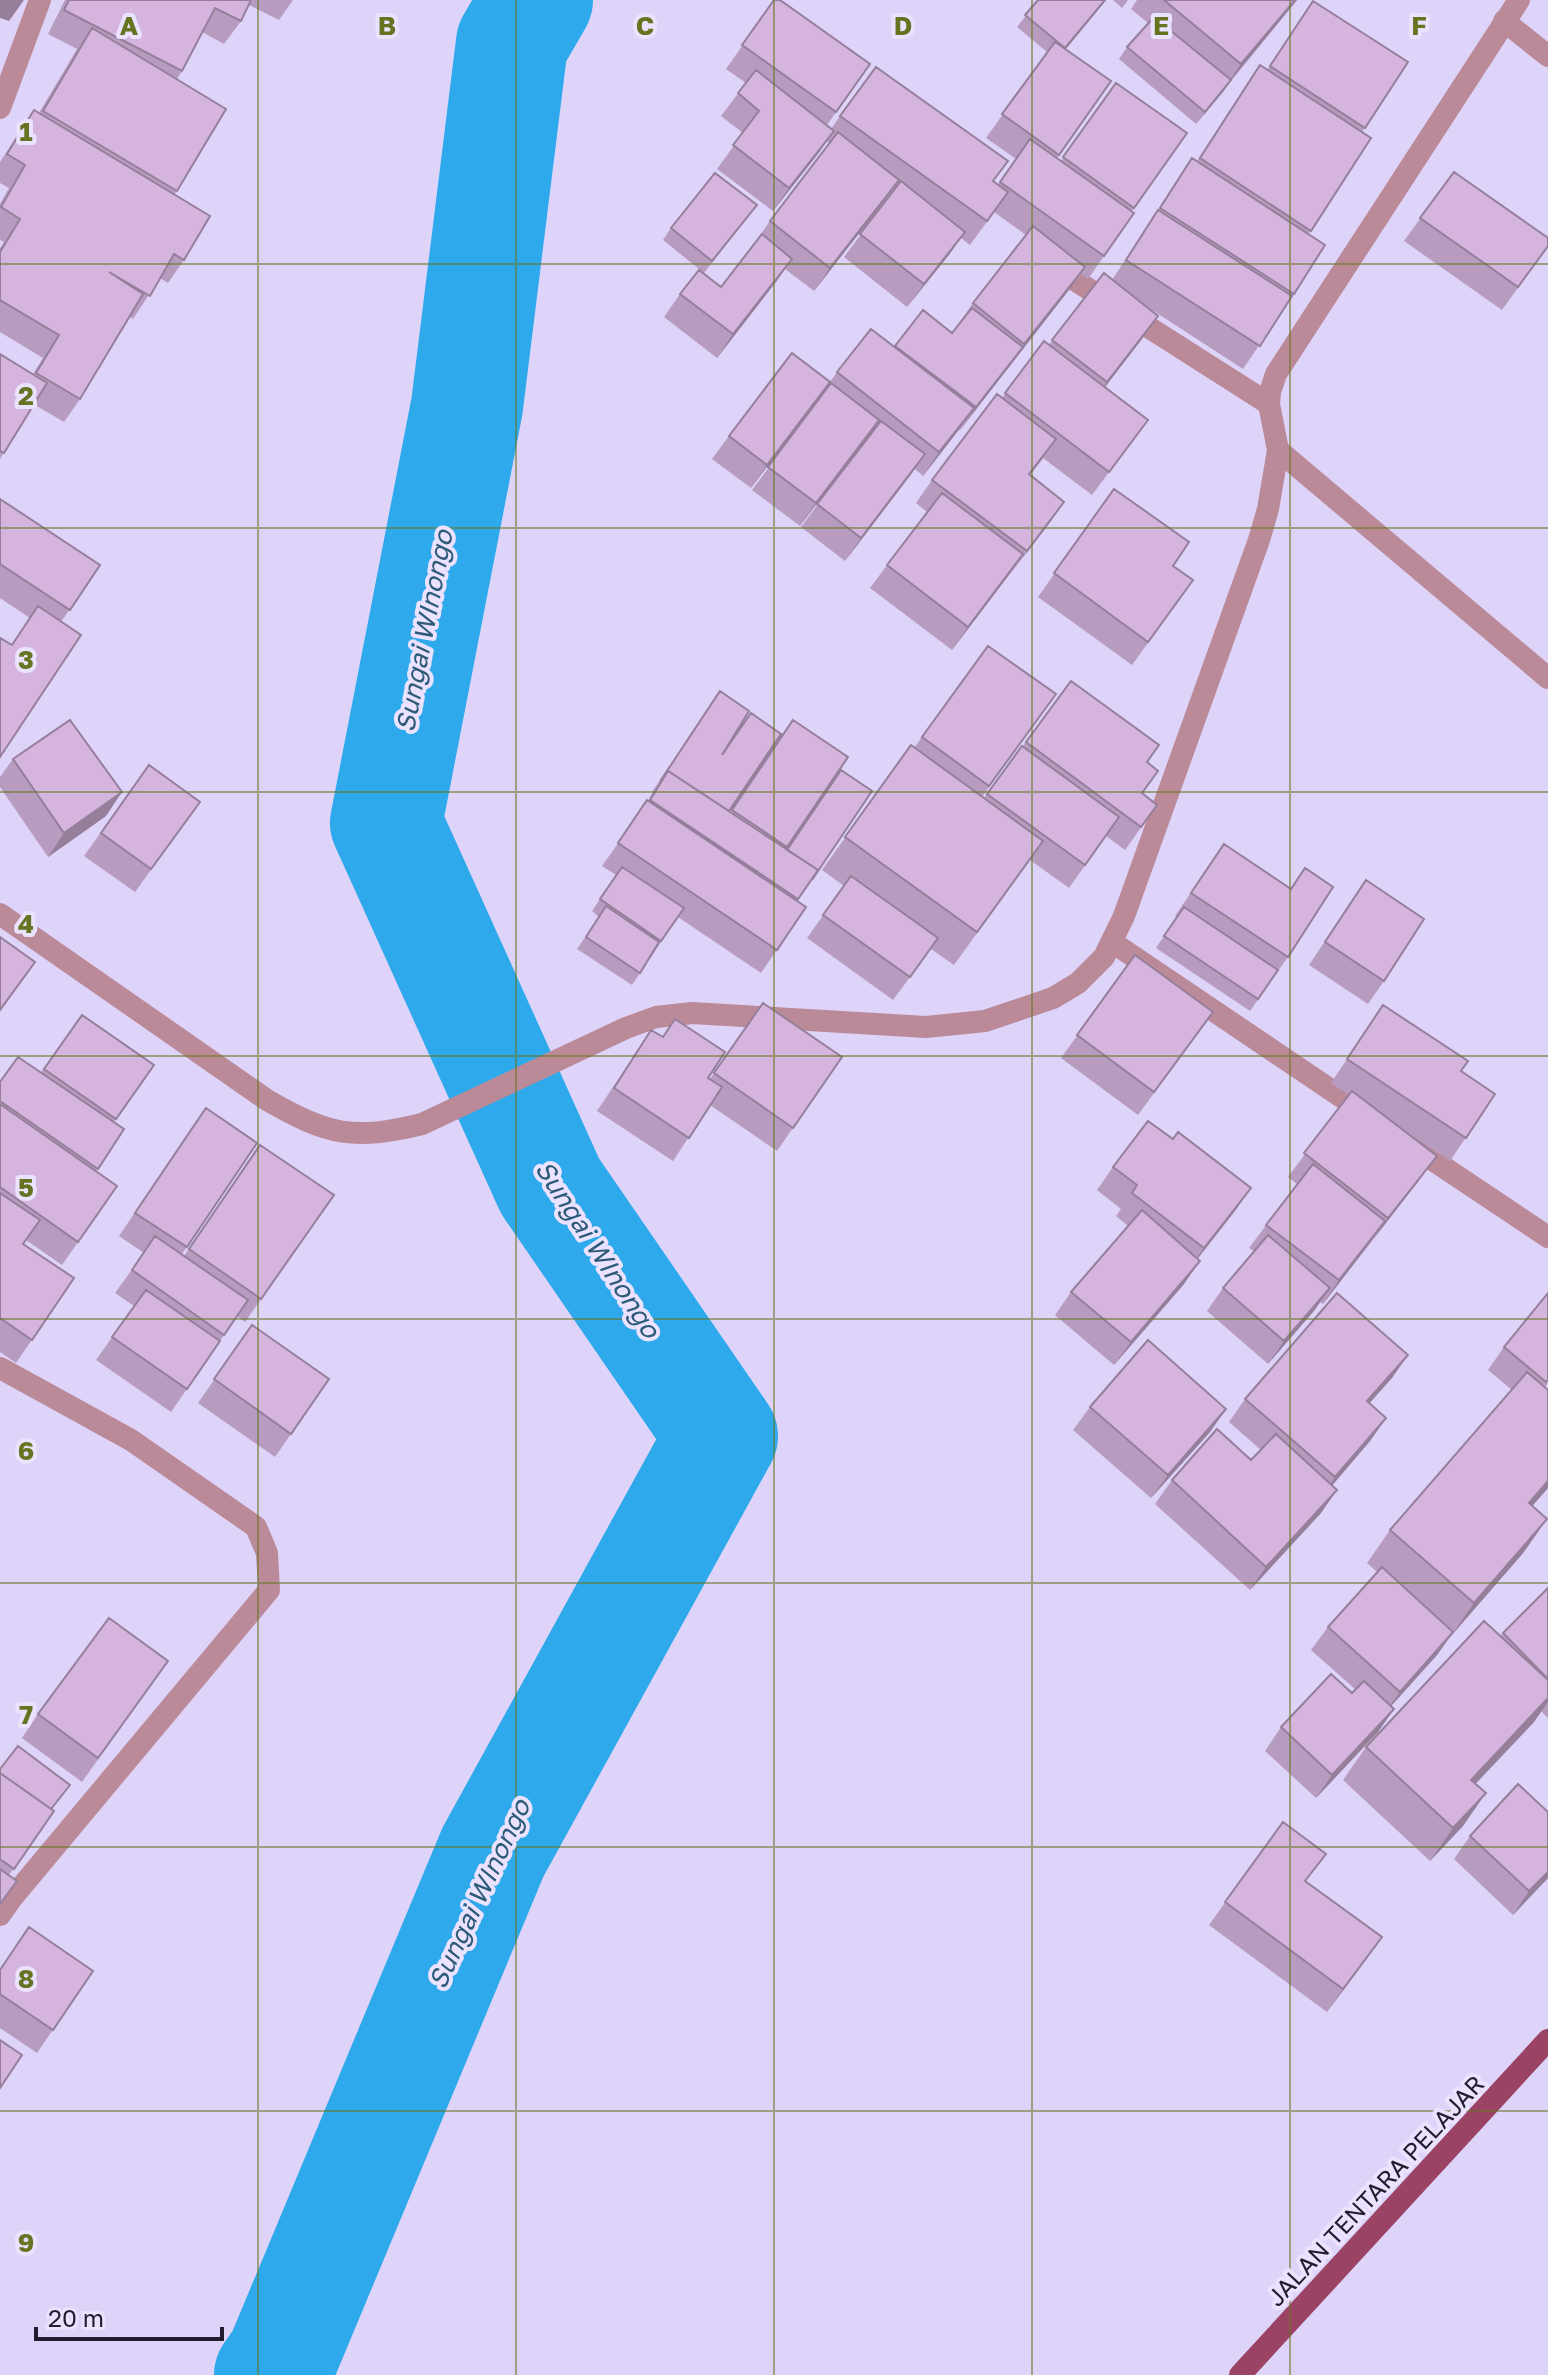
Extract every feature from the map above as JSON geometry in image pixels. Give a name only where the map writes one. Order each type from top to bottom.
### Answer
[{"type":"main road","name":"JALAN TENTARA PELAJAR","points":[[1240,2375],[1548,2040]]},
{"type":"street","points":[[0,108],[40,0]]},
{"type":"street","points":[[0,914],[267,1100],[304,1121],[332,1130],[362,1134],[422,1124],[626,1028],[656,1017],[692,1013],[926,1027],[985,1021],[1053,998],[1078,983],[1104,957],[1124,916],[1259,540],[1273,488],[1278,450],[1269,404],[1276,374],[1519,0]]},
{"type":"street","points":[[1504,21],[1548,56]]},
{"type":"street","points":[[1037,256],[1269,404]]},
{"type":"street","points":[[1278,450],[1548,678]]},
{"type":"street","points":[[1112,942],[1548,1237]]},
{"type":"street","points":[[0,1368],[131,1440],[256,1527],[267,1553],[269,1590],[0,1915]]},
{"type":"building","points":[[69,0],[251,0],[241,21],[215,8],[182,71],[64,10]]},
{"type":"building","points":[[774,0],[780,0],[870,64],[836,112],[742,45]]},
{"type":"building","points":[[1038,0],[1105,0],[1065,48],[1025,15]]},
{"type":"building","points":[[1164,0],[1295,0],[1241,64]]},
{"type":"building","points":[[1313,1],[1408,62],[1365,128],[1270,66]]},
{"type":"building","points":[[1154,17],[1231,80],[1205,112],[1127,47]]},
{"type":"building","points":[[92,28],[226,109],[177,191],[43,111]]},
{"type":"building","points":[[1055,42],[1111,81],[1059,155],[1002,114]]},
{"type":"building","points":[[1260,65],[1371,138],[1311,231],[1200,158]]},
{"type":"building","points":[[876,67],[1008,161],[993,181],[1008,192],[987,221],[840,116]]},
{"type":"building","points":[[756,70],[834,131],[789,188],[733,145],[759,111],[738,93]]},
{"type":"building","points":[[1116,83],[1187,133],[1134,208],[1063,157]]},
{"type":"building","points":[[34,110],[210,216],[184,260],[174,254],[150,296],[109,272],[143,294],[80,399],[36,373],[59,335],[0,300],[0,252],[20,219],[1,207],[25,165],[7,154]]},
{"type":"building","points":[[838,132],[899,180],[830,268],[770,221]]},
{"type":"building","points":[[1030,139],[1134,213],[1104,256],[1000,182]]},
{"type":"building","points":[[1192,158],[1325,245],[1294,294],[1160,208]]},
{"type":"building","points":[[1454,172],[1548,238],[1548,246],[1518,287],[1420,218]]},
{"type":"building","points":[[715,173],[757,205],[712,261],[671,228]]},
{"type":"building","points":[[901,181],[965,232],[924,284],[860,234]]},
{"type":"building","points":[[1158,210],[1292,296],[1260,346],[1126,260]]},
{"type":"building","points":[[1033,226],[1085,267],[1024,344],[973,303]]},
{"type":"building","points":[[762,234],[792,259],[733,334],[680,294],[699,270],[721,287]]},
{"type":"building","points":[[1104,273],[1158,316],[1107,382],[1052,340]]},
{"type":"building","points":[[972,308],[1023,347],[976,407],[895,346],[923,310],[952,333]]},
{"type":"building","points":[[871,329],[974,408],[939,452],[837,372]]},
{"type":"building","points":[[1044,341],[1148,420],[1109,472],[1005,393]]},
{"type":"building","points":[[792,353],[830,382],[767,465],[729,436]]},
{"type":"building","points":[[0,354],[47,383],[4,453],[0,451]]},
{"type":"building","points":[[831,383],[879,420],[816,503],[768,467]]},
{"type":"building","points":[[997,394],[1056,439],[1029,474],[1064,502],[1027,551],[932,480]]},
{"type":"building","points":[[881,421],[925,454],[861,538],[817,504]]},
{"type":"building","points":[[1114,489],[1189,542],[1173,566],[1193,580],[1148,642],[1054,573]]},
{"type":"building","points":[[942,493],[1023,554],[968,627],[887,565]]},
{"type":"building","points":[[0,499],[100,565],[70,610],[0,564]]},
{"type":"building","points":[[38,606],[81,635],[0,757],[0,638],[12,645]]},
{"type":"building","points":[[988,646],[1056,694],[989,786],[922,737]]},
{"type":"building","points":[[1071,681],[1159,745],[1147,762],[1158,771],[1142,793],[1157,805],[1141,827],[1026,742]]},
{"type":"building","points":[[720,691],[749,711],[722,755],[751,713],[781,734],[729,811],[668,771],[661,780]]},
{"type":"building","points":[[70,720],[122,792],[64,833],[13,759]]},
{"type":"building","points":[[793,720],[848,757],[787,847],[732,810]]},
{"type":"building","points":[[911,745],[1043,841],[977,932],[845,837]]},
{"type":"building","points":[[1022,746],[1119,817],[1085,865],[987,794]]},
{"type":"building","points":[[149,765],[200,802],[151,869],[101,833]]},
{"type":"building","points":[[841,770],[872,791],[812,880],[818,870],[787,850]]},
{"type":"building","points":[[668,771],[818,870],[798,899],[650,800]]},
{"type":"building","points":[[647,800],[806,907],[777,950],[618,843]]},
{"type":"building","points":[[1224,844],[1291,889],[1305,868],[1333,887],[1288,957],[1191,893]]},
{"type":"building","points":[[622,867],[684,908],[661,941],[600,899]]},
{"type":"building","points":[[851,876],[938,938],[910,977],[823,915]]},
{"type":"building","points":[[1366,880],[1424,919],[1384,981],[1325,942]]},
{"type":"building","points":[[606,906],[659,942],[640,973],[586,937]]},
{"type":"building","points":[[1184,907],[1278,970],[1258,999],[1164,936]]},
{"type":"building","points":[[0,937],[35,962],[0,1010]]},
{"type":"building","points":[[1135,955],[1213,1012],[1154,1092],[1077,1035]]},
{"type":"building","points":[[763,1003],[842,1057],[793,1128],[714,1073]]},
{"type":"building","points":[[1383,1005],[1468,1061],[1461,1071],[1495,1094],[1466,1138],[1347,1059]]},
{"type":"building","points":[[82,1015],[154,1065],[116,1119],[44,1069]]},
{"type":"building","points":[[675,1019],[725,1052],[708,1078],[722,1087],[689,1138],[614,1088],[651,1030],[663,1037]]},
{"type":"building","points":[[18,1057],[124,1129],[98,1169],[0,1101],[0,1082]]},
{"type":"building","points":[[1352,1091],[1437,1156],[1388,1218],[1304,1153]]},
{"type":"building","points":[[0,1104],[117,1186],[78,1242],[0,1187]]},
{"type":"building","points":[[206,1108],[257,1143],[187,1247],[135,1213]]},
{"type":"building","points":[[1148,1121],[1173,1139],[1178,1132],[1251,1188],[1204,1248],[1132,1193],[1137,1185],[1113,1167]]},
{"type":"building","points":[[260,1145],[334,1195],[261,1299],[189,1249]]},
{"type":"building","points":[[1313,1164],[1385,1221],[1339,1280],[1266,1225]]},
{"type":"building","points":[[0,1193],[40,1220],[23,1244],[74,1278],[32,1340],[0,1318]]},
{"type":"building","points":[[1142,1210],[1200,1261],[1131,1342],[1071,1292]]},
{"type":"building","points":[[1268,1235],[1330,1288],[1284,1341],[1223,1288]]},
{"type":"building","points":[[155,1236],[248,1300],[224,1335],[132,1270]]},
{"type":"building","points":[[146,1290],[220,1341],[187,1389],[112,1337]]},
{"type":"building","points":[[1337,1293],[1408,1355],[1367,1401],[1386,1418],[1335,1477],[1245,1399]]},
{"type":"building","points":[[1548,1293],[1548,1380],[1546,1382],[1504,1347]]},
{"type":"building","points":[[252,1325],[329,1379],[291,1434],[214,1379]]},
{"type":"building","points":[[1148,1340],[1226,1409],[1168,1475],[1090,1407]]},
{"type":"building","points":[[1527,1372],[1548,1390],[1548,1481],[1529,1503],[1547,1519],[1474,1603],[1390,1530]]},
{"type":"building","points":[[1217,1429],[1251,1460],[1276,1434],[1337,1490],[1266,1567],[1172,1480]]},
{"type":"building","points":[[1382,1567],[1453,1632],[1400,1692],[1328,1627]]},
{"type":"building","points":[[1548,1588],[1548,1679],[1503,1633]]},
{"type":"building","points":[[109,1618],[168,1661],[98,1758],[38,1714]]},
{"type":"building","points":[[1484,1621],[1548,1680],[1548,1698],[1471,1780],[1486,1793],[1453,1828],[1366,1747]]},
{"type":"building","points":[[1331,1674],[1352,1693],[1364,1681],[1394,1709],[1332,1775],[1281,1727]]},
{"type":"building","points":[[18,1746],[70,1785],[51,1809],[0,1773]]},
{"type":"building","points":[[0,1773],[54,1811],[14,1869],[0,1859]]},
{"type":"building","points":[[1518,1784],[1548,1812],[1548,1872],[1529,1891],[1470,1836]]},
{"type":"building","points":[[1283,1822],[1326,1854],[1305,1881],[1382,1937],[1343,1989],[1225,1902]]},
{"type":"building","points":[[0,1869],[17,1881],[0,1904]]},
{"type":"building","points":[[29,1927],[93,1971],[53,2030],[0,1994],[0,1970]]},
{"type":"building","points":[[0,2040],[22,2055],[0,2088]]},
{"type":"waterway","name":"Sungai WInongo","points":[[270,2375],[282,2358],[493,1852],[722,1436],[550,1186],[386,823],[467,406],[512,43],[537,0]]}]
